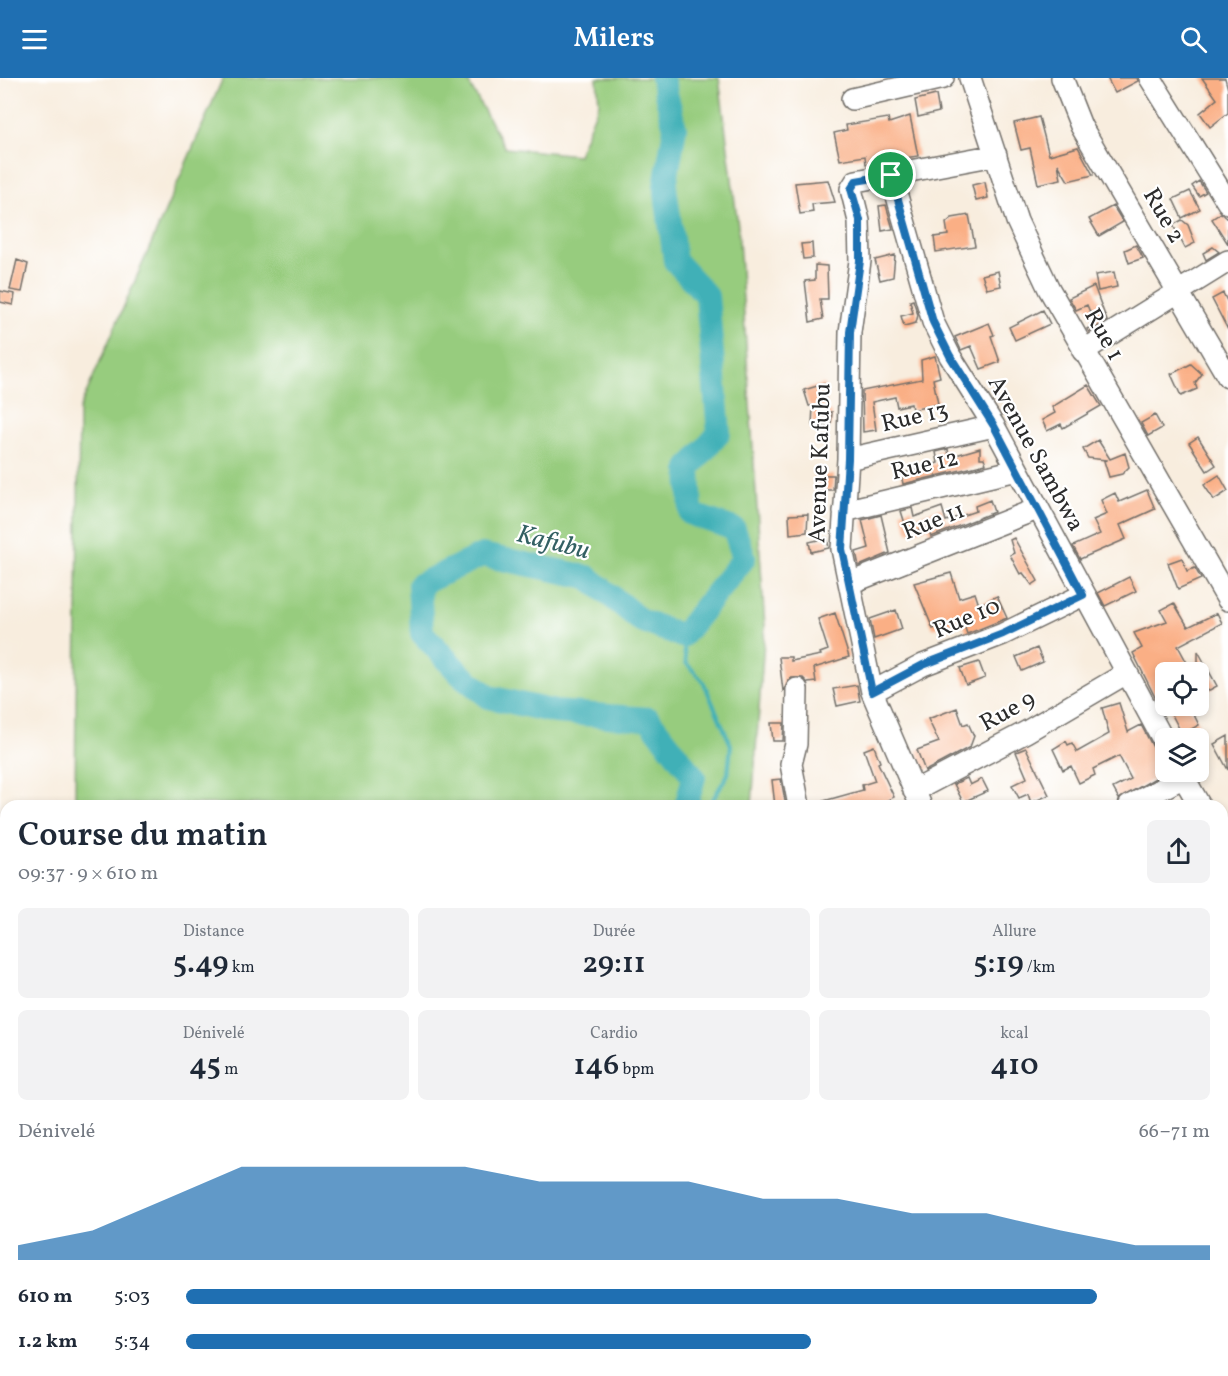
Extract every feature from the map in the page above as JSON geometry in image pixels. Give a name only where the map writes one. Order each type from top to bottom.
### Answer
[{"type":"street","points":[[852,99],[943,78]]},
{"type":"street","name":"Rue 1","points":[[970,78],[1017,221],[1049,289],[1228,600]]},
{"type":"street","name":"Rue 2","points":[[1062,78],[1082,126],[1228,377]]},
{"type":"street","points":[[1150,78],[1228,203]]},
{"type":"street","points":[[891,175],[996,155]]},
{"type":"street","name":"Avenue Kafubu","points":[[891,175],[852,183],[852,199],[860,220],[860,261],[850,332],[848,459],[842,549],[872,692],[917,798]]},
{"type":"street","name":"Avenue Sambwa","points":[[891,175],[933,322],[950,356],[994,426],[1125,674],[1156,728]]},
{"type":"street","points":[[1083,351],[1228,261]]},
{"type":"street","name":"Rue 13","points":[[848,459],[994,426]]},
{"type":"street","name":"Rue 12","points":[[844,511],[1017,470]]},
{"type":"street","name":"Rue 11","points":[[850,583],[1037,509]]},
{"type":"street","name":"Rue 10","points":[[872,692],[923,665],[1003,634],[1083,595]]},
{"type":"street","name":"Rue 9","points":[[917,798],[1125,674]]},
{"type":"street","points":[[796,689],[796,744],[791,764],[798,800]]},
{"type":"street","points":[[1139,800],[1169,782]]},
{"type":"street","points":[[1186,782],[1197,800]]},
{"type":"green space","points":[[223,78],[466,78],[505,148],[578,155],[599,103],[597,78],[719,78],[738,226],[765,627],[752,800],[75,800],[79,410]]},
{"type":"building","points":[[1107,78],[1137,78],[1138,81],[1115,93]]},
{"type":"building","points":[[1202,78],[1225,78],[1228,89],[1228,113],[1210,127],[1200,113],[1217,99]]},
{"type":"building","points":[[936,95],[939,112],[918,117],[915,100]]},
{"type":"building","points":[[910,116],[918,156],[866,164],[865,156],[840,160],[834,133],[847,130],[846,125],[888,118],[889,123]]},
{"type":"building","points":[[1039,117],[1049,155],[1078,147],[1093,175],[1068,181],[1058,164],[1061,179],[1038,184],[1030,148],[1021,150],[1014,123]]},
{"type":"building","points":[[828,180],[835,202],[812,204],[813,212],[800,214],[795,183]]},
{"type":"building","points":[[1199,181],[1206,192],[1199,196],[1192,186]]},
{"type":"building","points":[[985,182],[988,198],[976,201],[972,185]]},
{"type":"building","points":[[1190,191],[1200,209],[1182,218],[1173,199]]},
{"type":"building","points":[[886,205],[893,229],[882,231],[879,206]]},
{"type":"building","points":[[1113,206],[1123,222],[1099,236],[1089,219]]},
{"type":"building","points":[[1221,213],[1228,219],[1228,244],[1212,219]]},
{"type":"building","points":[[969,215],[975,246],[936,252],[934,237],[948,235],[946,223],[952,218]]},
{"type":"building","points":[[1182,220],[1188,225],[1195,243],[1185,248],[1173,225]]},
{"type":"building","points":[[812,243],[813,258],[803,259],[801,244]]},
{"type":"building","points":[[1136,245],[1143,258],[1129,263],[1125,250]]},
{"type":"building","points":[[1213,247],[1219,252],[1206,260],[1203,253]]},
{"type":"building","points":[[895,255],[893,277],[880,280],[875,260]]},
{"type":"building","points":[[17,260],[28,264],[22,292],[10,290]]},
{"type":"building","points":[[815,265],[827,266],[828,299],[820,299],[823,319],[810,322],[805,281],[815,280]]},
{"type":"building","points":[[998,271],[1001,286],[987,289],[982,275]]},
{"type":"building","points":[[1114,272],[1117,287],[1098,291],[1095,275]]},
{"type":"building","points":[[1094,286],[1107,321],[1089,332],[1087,329],[1095,324],[1087,305],[1076,310],[1069,298]]},
{"type":"building","points":[[0,291],[15,294],[13,305],[0,302]]},
{"type":"building","points":[[1223,293],[1228,303],[1228,330],[1212,299]]},
{"type":"building","points":[[913,300],[918,315],[916,323],[904,326],[901,316],[913,313],[910,301]]},
{"type":"building","points":[[1043,310],[1050,324],[1015,340],[1009,327]]},
{"type":"building","points":[[989,323],[1000,362],[981,369],[971,346],[961,350],[955,337]]},
{"type":"building","points":[[935,356],[940,377],[933,379],[938,404],[912,410],[911,404],[897,407],[895,397],[872,402],[876,430],[863,432],[862,391],[922,379],[921,360]]},
{"type":"building","points":[[1191,364],[1202,374],[1195,383],[1197,389],[1181,396],[1171,374]]},
{"type":"building","points":[[824,384],[827,412],[832,412],[831,426],[812,425],[813,406],[809,406],[804,390]]},
{"type":"building","points":[[1088,385],[1101,406],[1063,428],[1061,424],[1047,431],[1042,420],[1055,413],[1052,407]]},
{"type":"building","points":[[1155,415],[1162,428],[1148,436],[1141,423]]},
{"type":"building","points":[[1198,437],[1216,465],[1207,471],[1189,443]]},
{"type":"building","points":[[1098,440],[1110,459],[1125,453],[1129,467],[1122,474],[1109,477],[1104,461],[1106,460],[1088,458],[1083,449]]},
{"type":"building","points":[[980,448],[980,458],[984,458],[986,464],[903,484],[901,474],[938,463],[936,452],[948,449],[949,457]]},
{"type":"building","points":[[814,475],[834,475],[833,490],[815,490]]},
{"type":"building","points":[[1219,475],[1228,491],[1214,500],[1204,485]]},
{"type":"building","points":[[1147,490],[1155,509],[1120,525],[1126,539],[1080,559],[1073,546],[1100,534],[1093,520],[1107,514],[1101,500],[1115,493],[1119,502]]},
{"type":"building","points":[[990,500],[994,512],[931,537],[928,527],[908,533],[901,511],[912,508],[914,517],[942,507],[946,521],[976,511],[975,506]]},
{"type":"building","points":[[808,514],[807,532],[790,534],[789,515]]},
{"type":"building","points":[[881,515],[890,553],[859,566],[856,552],[869,548],[862,520]]},
{"type":"building","points":[[827,538],[829,548],[811,552],[809,542]]},
{"type":"building","points":[[1014,538],[1038,581],[1032,585],[1023,573],[1020,574],[1010,555],[1014,553],[1010,540]]},
{"type":"building","points":[[1182,558],[1187,571],[1195,568],[1201,579],[1178,589],[1168,563]]},
{"type":"building","points":[[951,573],[959,598],[975,593],[979,605],[997,596],[1007,618],[967,634],[962,619],[933,629],[914,583]]},
{"type":"building","points":[[1129,577],[1136,591],[1105,606],[1098,593]]},
{"type":"building","points":[[1174,603],[1188,627],[1217,613],[1222,623],[1178,646],[1187,662],[1155,662],[1155,697],[1133,653],[1142,648],[1134,633],[1167,621],[1161,610]]},
{"type":"building","points":[[896,610],[902,629],[874,639],[870,619]]},
{"type":"building","points":[[835,613],[849,657],[814,668],[816,682],[808,683],[803,678],[791,678],[783,691],[779,657],[791,657],[791,661],[821,655],[820,653],[828,650],[818,619]]},
{"type":"building","points":[[1037,648],[1043,662],[1022,671],[1016,657]]},
{"type":"building","points":[[1198,651],[1204,662],[1198,662]]},
{"type":"building","points":[[979,662],[985,678],[966,685],[960,668]]},
{"type":"building","points":[[1209,671],[1217,686],[1209,690]]},
{"type":"building","points":[[857,685],[860,701],[837,706],[833,689]]},
{"type":"building","points":[[1119,703],[1128,732],[1141,725],[1155,751],[1155,778],[1119,799],[1113,788],[1131,779],[1119,756],[1093,769],[1095,775],[1079,783],[1071,766],[1063,770],[1053,749],[1066,741],[1068,745],[1072,743],[1077,752],[1109,734],[1102,708]]},
{"type":"building","points":[[957,708],[963,725],[968,723],[974,736],[970,747],[925,771],[917,750],[939,742],[928,719]]},
{"type":"building","points":[[1173,716],[1194,716],[1199,725],[1193,728],[1179,728]]},
{"type":"building","points":[[771,723],[784,723],[783,741],[773,741]]},
{"type":"building","points":[[1228,736],[1228,770],[1214,744]]},
{"type":"building","points":[[874,746],[880,762],[878,763],[894,797],[888,800],[827,800],[863,790],[862,785],[875,781],[864,750]]},
{"type":"building","points":[[1026,748],[1049,795],[1038,800],[1030,800],[1028,794],[1019,798],[1012,785],[1027,778],[1016,752]]},
{"type":"building","points":[[967,778],[970,785],[982,779],[988,791],[968,800],[962,800],[954,784]]},
{"type":"building","points":[[781,779],[785,800],[774,800],[772,780]]},
{"type":"waterway","name":"Kafubu","points":[[662,78],[675,128],[665,186],[675,261],[707,296],[719,433],[689,468],[691,514],[734,529],[744,558],[682,636],[640,620],[588,577],[482,555],[419,585],[422,633],[461,675],[489,697],[555,712],[649,719],[694,777],[688,800]]},
{"type":"waterway","points":[[682,636],[686,663],[703,681],[731,745],[728,774],[713,800]]},
{"type":"route","points":[[891,175],[933,322],[950,356],[994,426],[1083,595],[1003,634],[923,665],[872,692],[842,549],[848,459],[850,332],[860,261],[860,220],[852,199],[851,189],[852,183],[856,181],[891,175]]}]
